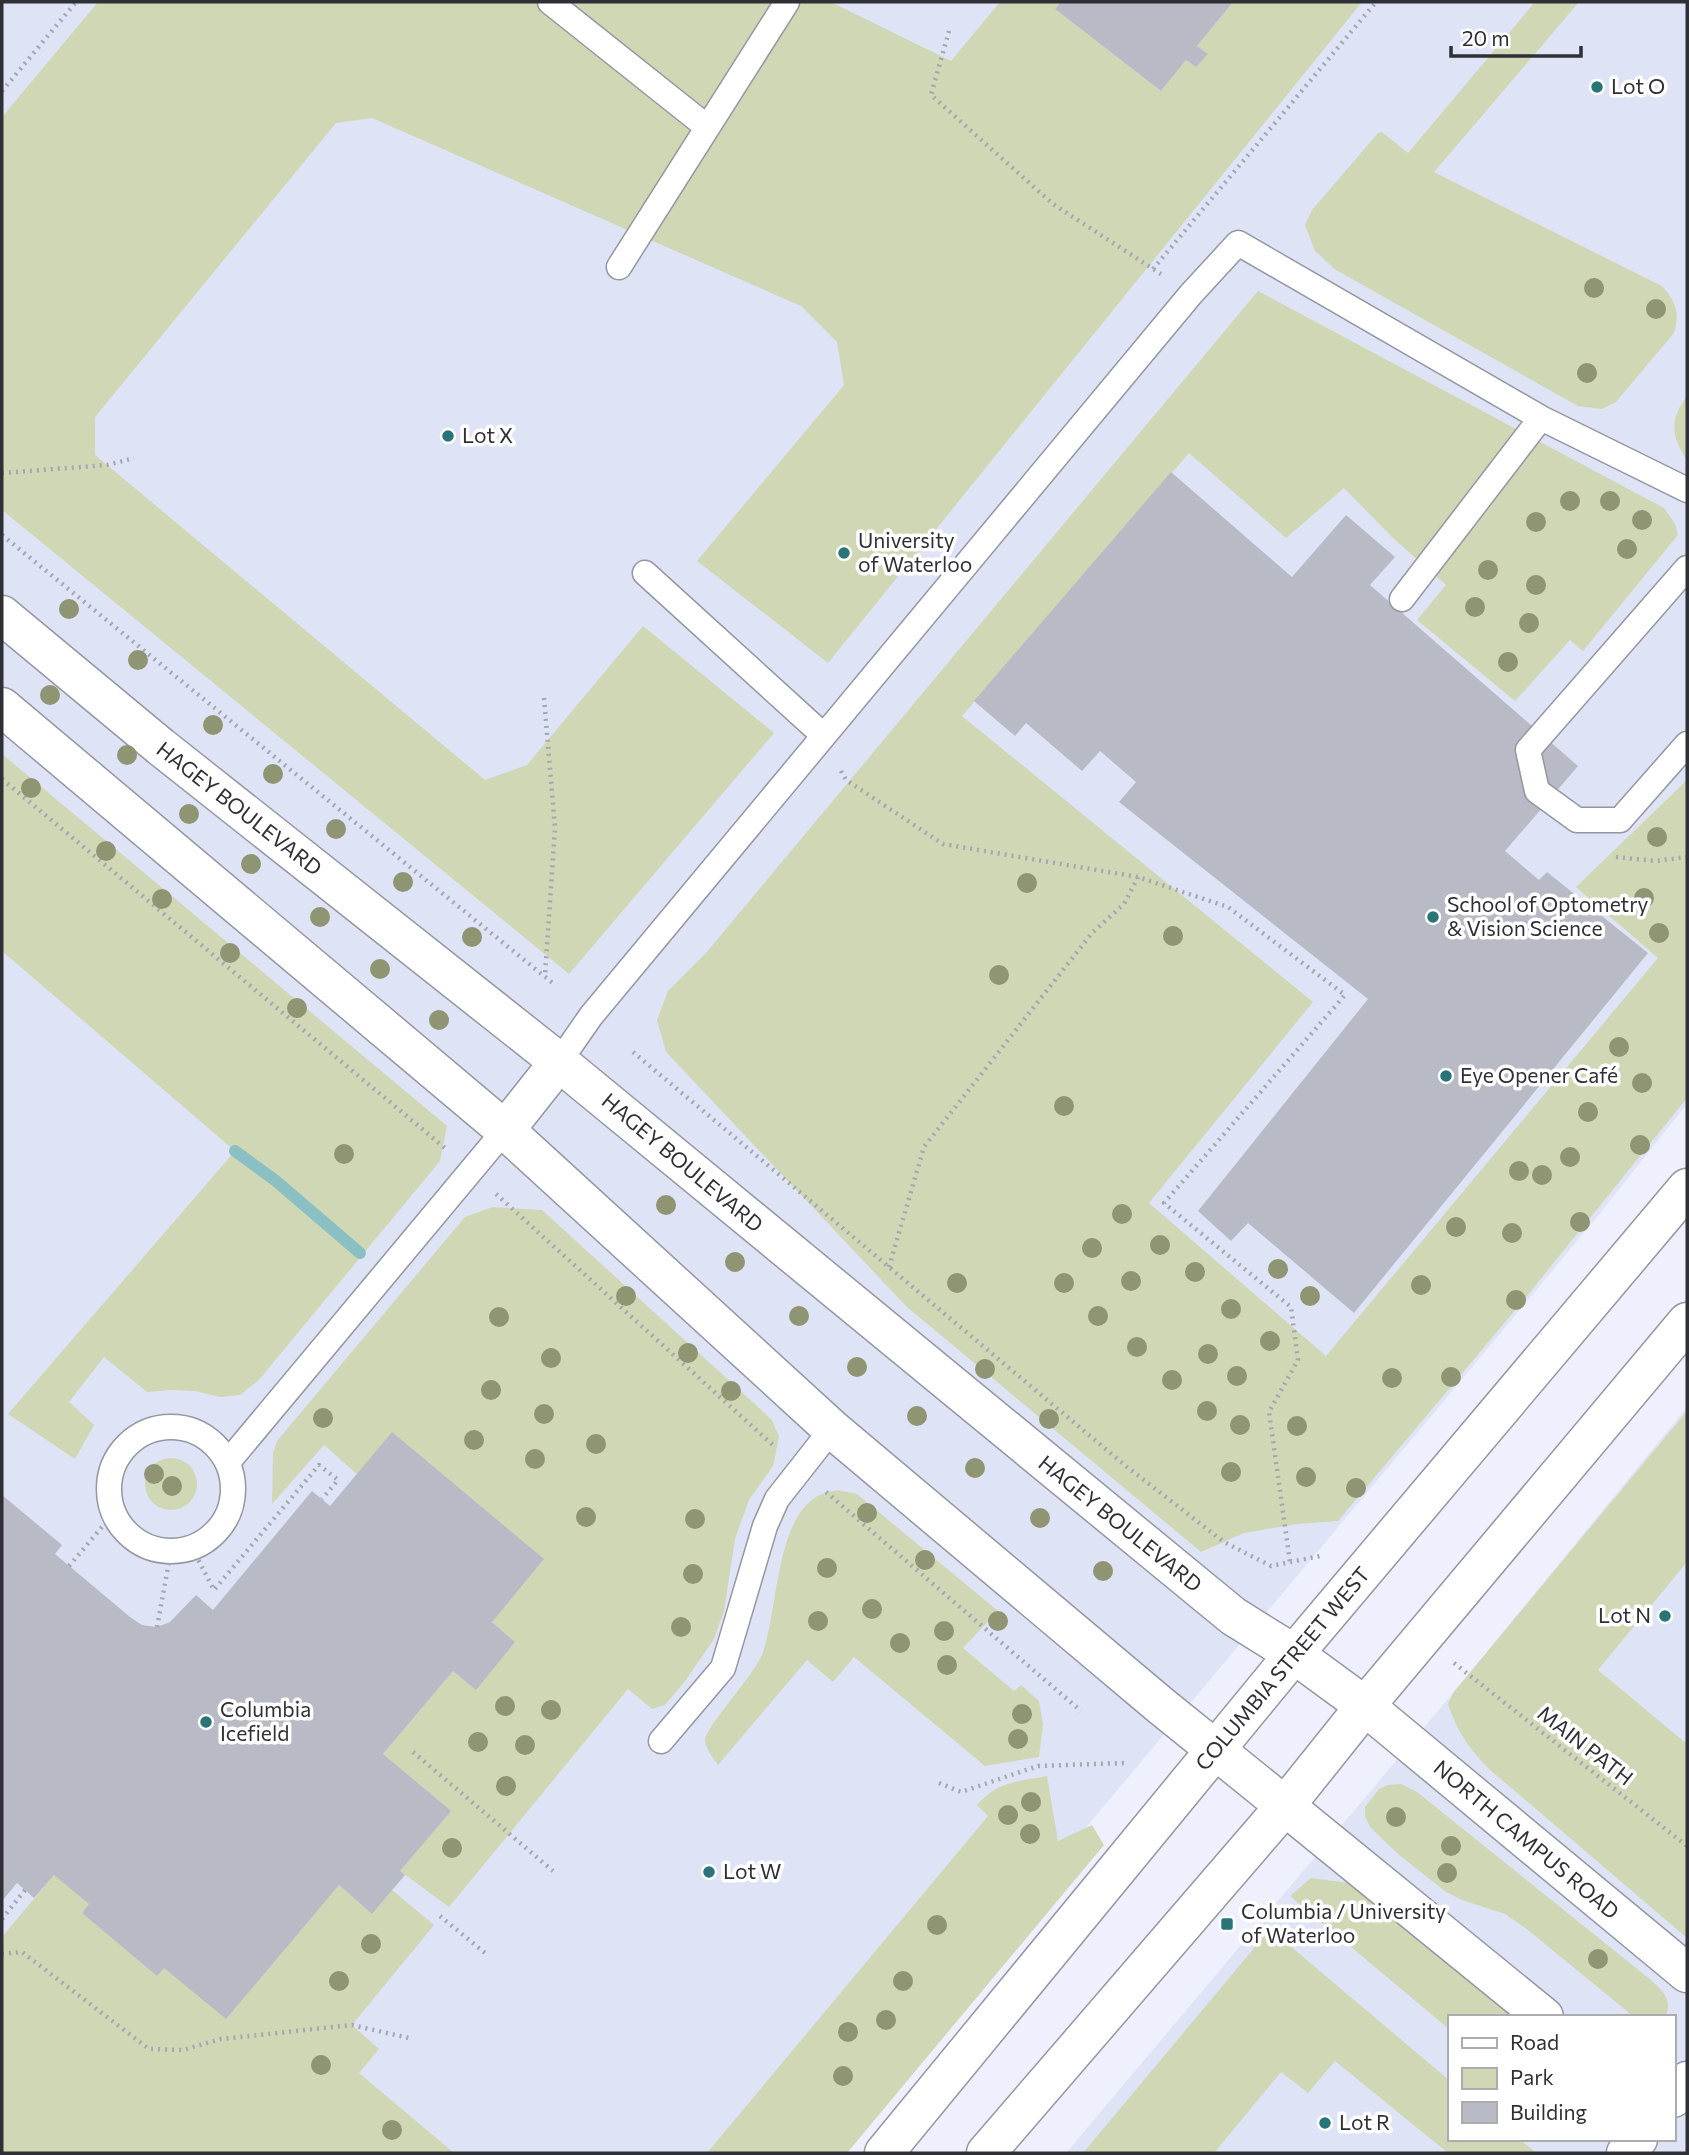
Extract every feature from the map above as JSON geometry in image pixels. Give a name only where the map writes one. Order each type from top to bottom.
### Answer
[{"type":"street","name":"HAGEY BOULEVARD","points":[[2,615],[172,756],[559,1062],[1233,1616],[1294,1654],[1365,1706]]},
{"type":"street","points":[[2,706],[505,1130],[832,1429],[1215,1751],[1542,2015]]},
{"type":"street","points":[[505,1130],[559,1062]]},
{"type":"street","name":"COLUMBIA STREET WEST","points":[[884,2153],[1294,1654],[1687,1188]]},
{"type":"street","points":[[986,2153],[1285,1806],[1365,1706],[1687,1322]]},
{"type":"street","name":"NORTH CAMPUS ROAD","points":[[1365,1706],[1687,1973]]},
{"type":"street","points":[[1675,2096],[1687,2081]]},
{"type":"lane","points":[[550,2],[707,127]]},
{"type":"lane","points":[[620,267],[787,2]]},
{"type":"lane","points":[[559,1062],[592,1016],[823,736],[1191,294],[1238,243],[1541,418],[1687,490]]},
{"type":"lane","points":[[1402,599],[1541,418]]},
{"type":"lane","points":[[1687,568],[1528,750],[1537,791],[1577,820],[1620,820],[1687,744]]},
{"type":"lane","points":[[645,573],[823,736]]},
{"type":"lane","points":[[228,1462],[505,1130]]},
{"type":"lane","points":[[180,1426],[200,1433],[216,1445],[228,1462],[234,1482],[232,1503],[224,1522],[210,1538],[182,1549],[153,1549],[137,1541],[123,1529],[113,1514],[109,1485],[114,1465],[124,1447],[140,1434],[159,1427],[180,1426]]},
{"type":"lane","points":[[661,1741],[723,1668],[765,1526],[777,1499],[832,1429]]},
{"type":"path","points":[[2,91],[76,2]]},
{"type":"path","points":[[1153,269],[1376,2]]},
{"type":"path","points":[[948,31],[930,95],[1053,204],[1191,294]]},
{"type":"path","points":[[2,473],[107,465],[134,458]]},
{"type":"path","points":[[2,535],[555,985]]},
{"type":"path","points":[[544,698],[555,828],[545,976]]},
{"type":"path","points":[[823,736],[846,780],[943,844],[1138,877],[1228,907],[1345,995],[1164,1203],[1291,1307],[1297,1360],[1269,1412],[1290,1562]]},
{"type":"path","points":[[2,779],[438,1141],[801,1471],[1081,1711]]},
{"type":"path","points":[[889,1267],[924,1147],[1092,933],[1124,904],[1138,877]]},
{"type":"path","points":[[633,1052],[1127,1467],[1224,1542],[1271,1566],[1320,1556],[1330,1562]]},
{"type":"path","points":[[622,1308],[629,1300]]},
{"type":"path","points":[[668,1350],[677,1342]]},
{"type":"path","points":[[182,1549],[214,1590],[319,1465],[338,1480],[321,1499]]},
{"type":"path","points":[[69,1566],[113,1514]]},
{"type":"path","points":[[157,1627],[182,1549]]},
{"type":"path","name":"MAIN PATH","points":[[1463,1670],[1687,1846]]},
{"type":"path","points":[[413,1752],[553,1871]]},
{"type":"path","points":[[939,1783],[961,1792],[1038,1766],[1126,1763]]},
{"type":"path","points":[[2,1919],[25,1890]]},
{"type":"path","points":[[440,1916],[485,1953]]},
{"type":"path","points":[[2,1954],[22,1952],[149,2049],[183,2050],[221,2039],[352,2025],[413,2039]]},
{"type":"shaded area","name":"University of Waterloo","points":[[2,2],[1687,2],[1687,1104],[1443,1402],[813,2153],[2,2153]]},
{"type":"shaded area","points":[[1687,1407],[1687,2153],[1066,2153],[1453,1693]]},
{"type":"green space","points":[[98,2],[831,2],[951,61],[1000,2],[1061,2],[1055,9],[1161,91],[1186,60],[1196,67],[1207,54],[1197,46],[1233,2],[1362,2],[828,663],[697,561],[844,385],[837,342],[801,306],[372,118],[336,123],[95,417],[95,455],[485,780],[527,765],[643,626],[774,733],[569,974],[2,510],[2,117]]},
{"type":"green space","points":[[1535,2],[1579,2],[1434,172],[1662,286],[1671,297],[1677,313],[1674,333],[1616,402],[1602,409],[1578,406],[1336,270],[1315,251],[1305,225],[1312,210],[1378,133],[1382,132],[1408,153]]},
{"type":"green space","points":[[1258,291],[1664,508],[1675,524],[1678,535],[1583,651],[1570,640],[1515,701],[1417,620],[1446,585],[1393,538],[1344,488],[1286,538],[1189,453],[962,716],[1313,1002],[1149,1203],[1326,1356],[1658,958],[1576,887],[1687,780],[1687,1098],[1522,1302],[1338,1521],[1297,1524],[1244,1533],[1201,1552],[907,1307],[666,1052],[657,1020],[668,991],[706,953]]},
{"type":"green space","points":[[1687,396],[1687,460],[1677,443],[1674,427],[1677,412]]},
{"type":"green space","points":[[2,754],[447,1126],[440,1161],[258,1381],[240,1395],[220,1397],[195,1391],[147,1392],[104,1357],[69,1402],[94,1425],[75,1459],[8,1414],[235,1151],[2,951]]},
{"type":"green space","points":[[493,1207],[542,1210],[772,1420],[779,1437],[773,1466],[749,1500],[735,1539],[724,1611],[714,1639],[686,1680],[665,1705],[652,1709],[628,1689],[449,1907],[400,1871],[450,1811],[383,1754],[453,1671],[476,1689],[515,1642],[492,1622],[357,1474],[324,1445],[272,1504],[273,1453],[277,1441],[465,1217]]},
{"type":"green space","points":[[1687,1411],[1687,1562],[1598,1670],[1687,1744],[1687,1938],[1489,1769],[1464,1739],[1448,1704],[1453,1693]]},
{"type":"green space","points":[[171,1458],[190,1465],[197,1484],[190,1503],[171,1510],[152,1503],[145,1484],[152,1465]]},
{"type":"green space","points":[[837,1490],[857,1494],[998,1611],[963,1648],[1014,1691],[1021,1685],[1039,1701],[1043,1724],[1039,1757],[985,1766],[854,1657],[833,1682],[807,1660],[718,1765],[707,1747],[707,1734],[763,1652],[780,1567],[793,1526],[803,1509],[816,1497]]},
{"type":"green space","points":[[167,1740],[372,1913],[392,1890],[434,1925],[352,2025],[379,2049],[359,2073],[454,2153],[2,2153],[2,1937]],"holes":[[[89,1905],[157,1975],[82,1913]]]},
{"type":"green space","points":[[1047,1776],[1058,1841],[1092,1825],[1104,1845],[847,2153],[707,2153],[988,1816],[977,1805],[1000,1787]]},
{"type":"green space","points":[[1401,1784],[1417,1792],[1651,1980],[1663,1992],[1667,2001],[1666,2015],[1632,2015],[1505,1914],[1446,1892],[1398,1854],[1370,1827],[1365,1816],[1365,1807],[1379,1789]]},
{"type":"green space","points":[[1311,1878],[1349,1883],[1514,2015],[1448,2015],[1448,2028],[1290,1896]]},
{"type":"green space","points":[[1270,1929],[1448,2079],[1448,2141],[1521,2141],[1536,2153],[1448,2153],[1335,2061],[1308,2093],[1281,2072],[1214,2153],[1083,2153]]},
{"type":"building","points":[[1061,2],[1233,2],[1197,46],[1208,54],[1196,67],[1186,60],[1161,91],[1055,9]]},
{"type":"building","name":"School of Optometry & Vision Science","points":[[1171,472],[1292,577],[1346,515],[1395,557],[1370,585],[1578,766],[1505,851],[1539,880],[1547,872],[1648,953],[1354,1313],[1248,1223],[1231,1241],[1198,1211],[1368,999],[1119,802],[1136,782],[1100,751],[1082,771],[1026,723],[1015,736],[974,701]]},
{"type":"building","name":"Columbia Icefield","points":[[392,1432],[544,1559],[492,1622],[515,1642],[476,1690],[453,1671],[383,1754],[451,1811],[400,1871],[405,1875],[372,1914],[339,1885],[226,2019],[164,1968],[157,1976],[82,1913],[89,1904],[54,1875],[34,1898],[17,1883],[2,1901],[2,1495],[62,1545],[55,1554],[130,1617],[142,1625],[157,1627],[170,1622],[196,1595],[213,1610],[312,1491],[330,1506]]},
{"type":"waterway","points":[[235,1151],[276,1181],[360,1253]]},
{"type":"place","name":"Lot O","points":[[1597,87]]},
{"type":"place","name":"Lot X","points":[[448,436]]},
{"type":"place","name":"University of Waterloo","points":[[844,553]]},
{"type":"place","name":"School of Optometry & Vision Science","points":[[1433,917]]},
{"type":"place","name":"Eye Opener Café","points":[[1446,1076]]},
{"type":"place","name":"Lot N","points":[[1665,1616]]},
{"type":"place","name":"Columbia Icefield","points":[[206,1722]]},
{"type":"place","name":"Lot W","points":[[709,1872]]},
{"type":"place","name":"Columbia / University of Waterloo","points":[[1227,1924]]},
{"type":"place","name":"Lot R","points":[[1325,2123]]}]
